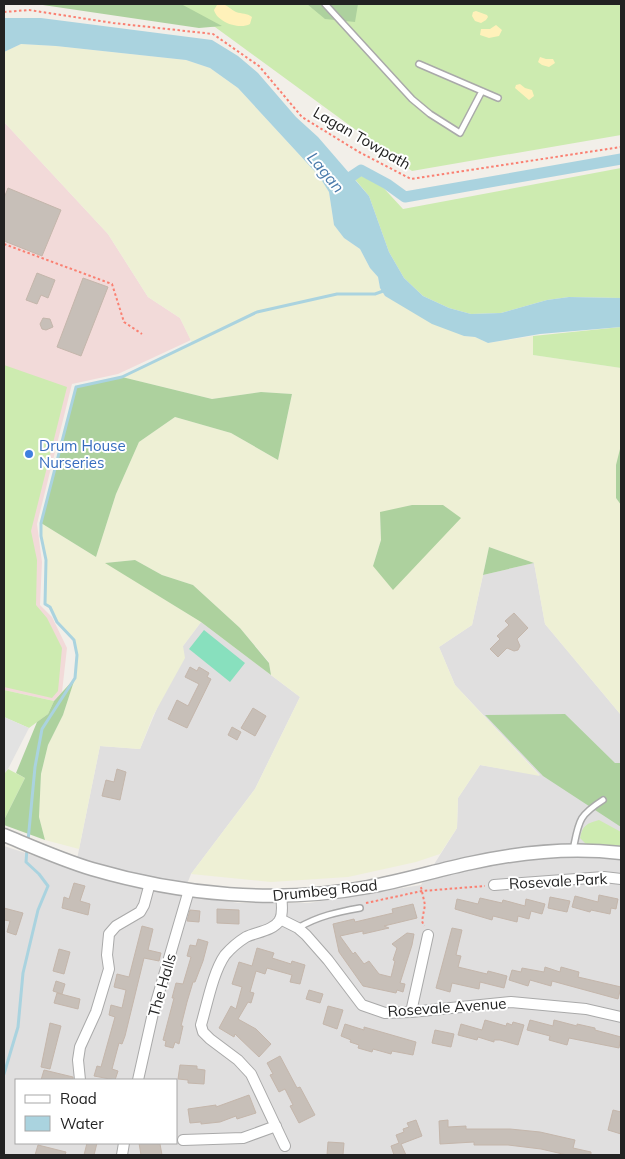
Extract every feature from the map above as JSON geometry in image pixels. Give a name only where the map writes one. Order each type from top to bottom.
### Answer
[{"type":"street","name":"Drumbeg Road","points":[[4,835],[93,869],[150,883],[189,890],[281,896],[368,888],[470,863],[509,856],[573,850],[621,853]]},
{"type":"street","name":"Rosevale Park","points":[[494,885],[604,877],[621,879]]},
{"type":"street","points":[[80,1079],[78,1060],[80,1046],[96,1012],[109,968],[107,956],[109,934],[116,926],[140,912],[144,906],[150,883]]},
{"type":"street","name":"The Halls","points":[[138,1079],[153,1012],[189,890]]},
{"type":"street","points":[[281,896],[282,912],[280,919],[274,925],[235,944],[224,956],[218,969],[201,1025],[203,1032],[238,1060],[251,1074],[285,1146]]},
{"type":"street","name":"Rosevale Avenue","points":[[280,919],[298,928],[328,960],[362,1005],[385,1013],[511,1002],[586,1009],[621,1017]]},
{"type":"street","points":[[411,1012],[428,935]]},
{"type":"street","points":[[183,1140],[243,1138],[276,1126]]},
{"type":"lane","points":[[325,4],[412,99],[430,114],[460,133],[482,91]]},
{"type":"lane","points":[[419,64],[498,98]]},
{"type":"lane","points":[[573,850],[578,824],[586,811],[603,800]]},
{"type":"lane","points":[[298,928],[311,920],[329,914],[360,908]]},
{"type":"path","name":"Lagan Towpath","points":[[4,12],[29,10],[123,24],[213,34],[258,66],[302,117],[359,152],[411,179],[621,147]]},
{"type":"path","points":[[4,244],[112,284],[124,322],[142,334]]},
{"type":"path","points":[[360,908],[367,902],[422,891],[494,885]]},
{"type":"path","points":[[422,891],[425,905],[422,921],[428,935]]},
{"type":"shaded area","name":"Drum House Nurseries","points":[[4,122],[108,234],[148,297],[180,318],[191,340],[118,374],[72,384],[37,524],[42,562],[40,605],[52,617],[67,648],[62,692],[54,701],[4,690]]},
{"type":"shaded area","points":[[534,563],[545,624],[621,715],[621,1155],[4,1155],[4,846],[75,869],[100,746],[140,749],[183,646],[201,622],[300,697],[255,789],[191,874],[183,894],[239,903],[309,903],[421,885],[457,828],[458,798],[480,765],[540,775],[455,685],[439,647],[472,625],[483,575]]},
{"type":"shaded area","points":[[4,717],[29,728],[4,774]]},
{"type":"green space","points":[[36,4],[182,4],[222,26],[199,28]]},
{"type":"green space","points":[[96,4],[621,4],[621,135],[412,171],[215,27]]},
{"type":"green space","points":[[307,4],[358,4],[355,22],[325,19]]},
{"type":"green space","points":[[21,44],[56,46],[186,60],[210,68],[238,88],[319,176],[329,192],[334,225],[344,238],[360,249],[370,268],[378,277],[380,288],[385,296],[464,336],[475,337],[488,343],[533,336],[533,355],[621,368],[621,449],[616,498],[621,505],[621,715],[545,624],[534,563],[489,547],[472,625],[439,647],[455,685],[540,776],[480,765],[458,798],[457,828],[440,854],[416,862],[348,877],[271,882],[191,874],[255,789],[300,697],[271,675],[269,662],[240,628],[193,585],[162,575],[135,560],[106,563],[201,622],[183,646],[185,658],[153,716],[140,749],[100,746],[79,849],[45,840],[39,817],[41,774],[48,745],[63,715],[75,678],[77,655],[74,640],[57,622],[50,607],[45,604],[46,560],[41,536],[41,523],[96,557],[116,494],[139,442],[175,417],[231,433],[278,460],[292,394],[261,392],[212,399],[122,377],[192,343],[180,318],[148,297],[108,234],[4,122],[4,52]],"holes":[[[412,505],[373,566],[381,540],[380,513]]]},
{"type":"green space","points":[[621,168],[621,298],[569,297],[547,300],[501,313],[471,314],[449,308],[423,296],[404,278],[389,252],[369,196],[354,178],[361,176],[379,183],[403,209]]},
{"type":"green space","points":[[621,327],[621,368],[533,355],[533,336]]},
{"type":"green space","points":[[4,365],[67,387],[31,531],[37,560],[36,605],[47,618],[62,648],[58,691],[52,698],[4,687]]},
{"type":"green space","points":[[122,377],[212,399],[261,392],[292,394],[278,460],[231,433],[175,417],[139,442],[116,494],[96,557],[41,523],[76,387]]},
{"type":"green space","points":[[620,449],[621,505],[616,498],[616,465]]},
{"type":"green space","points":[[412,505],[443,505],[461,518],[393,590],[373,566],[381,540],[380,512]]},
{"type":"green space","points":[[489,547],[534,563],[483,575]]},
{"type":"green space","points":[[135,560],[162,575],[193,585],[240,628],[269,663],[271,675],[201,622],[105,563]]},
{"type":"green space","points":[[204,630],[245,663],[230,682],[189,649]]},
{"type":"green space","points":[[75,678],[63,715],[48,745],[41,774],[39,817],[45,840],[4,825],[4,820],[25,778],[16,773],[37,722],[48,714],[54,701]]},
{"type":"green space","points":[[4,690],[54,701],[48,714],[29,728],[4,717]]},
{"type":"green space","points":[[565,714],[615,763],[621,763],[621,827],[543,776],[485,715]]},
{"type":"green space","points":[[8,769],[25,778],[4,820],[4,774]]},
{"type":"green space","points":[[599,820],[621,832],[621,847],[586,844],[580,838],[586,826],[591,822]]},
{"type":"sand","points":[[222,4],[236,12],[252,17],[250,24],[240,26],[229,24],[219,18],[214,10],[217,5]]},
{"type":"sand","points":[[476,11],[487,15],[486,20],[481,23],[475,21],[472,16],[473,12]]},
{"type":"sand","points":[[496,25],[502,30],[499,36],[489,38],[480,35],[481,29],[490,29]]},
{"type":"sand","points":[[540,57],[553,59],[555,63],[549,67],[542,65],[538,62]]},
{"type":"sand","points":[[520,84],[532,90],[534,96],[529,100],[515,88],[516,85]]},
{"type":"water","name":"Lagan","points":[[4,18],[41,18],[212,40],[238,56],[258,73],[296,117],[318,137],[369,196],[389,252],[404,278],[423,296],[449,308],[471,314],[501,313],[547,300],[569,297],[621,298],[621,327],[540,334],[488,343],[475,337],[464,336],[432,324],[385,296],[380,288],[378,277],[370,268],[360,249],[344,238],[334,225],[329,192],[319,176],[238,88],[210,68],[186,60],[21,44],[4,52]]},
{"type":"building","points":[[8,188],[61,210],[42,256],[4,241],[4,198]]},
{"type":"building","points":[[37,273],[55,280],[48,298],[41,295],[37,304],[26,300]]},
{"type":"building","points":[[83,278],[108,287],[81,356],[57,347]]},
{"type":"building","points":[[43,318],[50,319],[53,327],[46,330],[42,329],[40,324]]},
{"type":"building","points":[[514,613],[528,628],[517,639],[520,646],[518,650],[514,651],[507,648],[498,657],[490,649],[500,639],[497,636],[509,625],[505,621]]},
{"type":"building","points":[[190,667],[197,671],[199,667],[209,673],[207,677],[211,679],[187,728],[168,719],[177,700],[188,706],[199,684],[185,677]]},
{"type":"building","points":[[253,708],[266,716],[255,736],[241,728]]},
{"type":"building","points":[[232,727],[241,732],[237,740],[228,735]]},
{"type":"building","points":[[117,769],[126,772],[120,800],[102,796],[106,780],[114,782]]},
{"type":"building","points":[[74,883],[85,886],[80,901],[90,904],[88,915],[62,908],[64,897],[69,899]]},
{"type":"building","points":[[599,895],[618,899],[616,909],[611,908],[610,914],[591,910],[590,912],[572,907],[575,896],[598,902]]},
{"type":"building","points":[[550,897],[570,901],[567,912],[548,908]]},
{"type":"building","points":[[480,898],[502,903],[503,900],[525,906],[526,899],[545,904],[542,914],[531,911],[529,919],[518,916],[517,922],[493,916],[492,920],[455,909],[457,899],[478,904]]},
{"type":"building","points":[[413,904],[417,918],[384,926],[389,928],[363,934],[363,931],[340,936],[353,954],[355,952],[364,964],[369,961],[379,974],[391,977],[397,948],[392,944],[407,933],[414,934],[400,983],[405,984],[403,992],[397,990],[396,993],[363,986],[339,952],[333,924],[354,919],[355,922],[393,913],[392,909]]},
{"type":"building","points":[[4,908],[23,913],[16,935],[7,932],[10,921],[4,920]]},
{"type":"building","points":[[217,909],[239,910],[239,924],[217,923]]},
{"type":"building","points":[[190,910],[200,911],[199,922],[187,921]]},
{"type":"building","points":[[142,926],[153,929],[148,950],[161,953],[159,961],[144,958],[125,1036],[122,1044],[119,1043],[112,1069],[118,1071],[115,1079],[94,1076],[97,1066],[101,1067],[115,1017],[109,1015],[111,1005],[122,1008],[126,990],[114,987],[117,974],[129,977]]},
{"type":"building","points":[[452,928],[462,930],[456,955],[461,956],[458,967],[487,974],[488,971],[507,976],[504,988],[480,982],[479,989],[452,983],[450,992],[436,988]]},
{"type":"building","points":[[198,939],[208,942],[203,961],[195,982],[193,982],[187,1002],[179,1044],[175,1042],[173,1048],[165,1046],[166,1041],[163,1040],[176,983],[183,984],[191,957],[187,956],[190,945],[196,946]]},
{"type":"building","points":[[257,948],[274,953],[272,958],[291,964],[292,961],[305,965],[300,984],[290,982],[292,975],[267,968],[265,974],[256,971],[250,992],[254,993],[251,1003],[248,1002],[238,1019],[256,1029],[271,1044],[259,1057],[235,1034],[234,1037],[219,1028],[231,1006],[236,1009],[242,987],[232,984],[239,962],[252,966]]},
{"type":"building","points":[[59,949],[70,952],[64,974],[53,971]]},
{"type":"building","points":[[545,967],[560,972],[561,967],[579,972],[578,977],[621,987],[618,999],[552,981],[551,986],[530,980],[528,986],[509,980],[512,970],[521,972],[522,968],[544,972]]},
{"type":"building","points":[[56,981],[65,984],[62,994],[53,991]]},
{"type":"building","points":[[309,990],[323,994],[320,1003],[306,999]]},
{"type":"building","points":[[57,993],[80,999],[78,1009],[54,1003]]},
{"type":"building","points":[[328,1006],[343,1010],[337,1029],[323,1024]]},
{"type":"building","points":[[485,1020],[506,1026],[507,1023],[512,1025],[513,1022],[524,1025],[518,1045],[500,1040],[494,1040],[494,1042],[478,1037],[477,1040],[458,1035],[461,1024],[482,1030]]},
{"type":"building","points":[[530,1020],[553,1026],[554,1020],[595,1028],[595,1030],[621,1037],[619,1048],[569,1038],[567,1045],[549,1040],[550,1036],[527,1030]]},
{"type":"building","points":[[50,1023],[61,1026],[50,1069],[41,1067]]},
{"type":"building","points":[[345,1024],[364,1030],[364,1027],[416,1042],[413,1055],[392,1051],[391,1054],[373,1049],[372,1052],[358,1048],[359,1045],[341,1036]]},
{"type":"building","points":[[435,1030],[454,1034],[451,1047],[432,1043]]},
{"type":"building","points":[[280,1056],[297,1088],[300,1087],[315,1115],[299,1123],[290,1106],[293,1105],[285,1089],[279,1092],[270,1075],[273,1074],[267,1063]]},
{"type":"building","points":[[180,1065],[197,1066],[197,1069],[205,1070],[204,1084],[188,1083],[188,1080],[178,1079]]},
{"type":"building","points":[[44,1070],[73,1077],[73,1079],[41,1079]]},
{"type":"building","points":[[249,1095],[256,1113],[237,1119],[236,1116],[220,1122],[190,1123],[188,1109],[216,1105],[216,1107]]},
{"type":"building","points":[[613,1110],[621,1112],[621,1134],[608,1130]]},
{"type":"building","points":[[416,1120],[422,1136],[401,1144],[406,1155],[394,1155],[391,1146],[399,1143],[396,1135],[404,1132],[403,1129],[409,1127],[407,1123]]},
{"type":"building","points":[[448,1120],[448,1127],[466,1126],[466,1129],[510,1129],[540,1132],[575,1140],[573,1148],[591,1152],[591,1155],[567,1155],[541,1149],[508,1145],[474,1145],[474,1142],[440,1144],[439,1121]]},
{"type":"building","points":[[328,1142],[344,1143],[343,1155],[327,1155]]},
{"type":"building","points":[[87,1144],[97,1144],[94,1155],[84,1155]]},
{"type":"building","points":[[139,1144],[160,1144],[162,1155],[141,1155]]},
{"type":"building","points":[[38,1145],[66,1152],[65,1155],[35,1155]]},
{"type":"waterway","name":"Lagan","points":[[340,184],[361,170],[387,184],[405,197],[621,159]]},
{"type":"waterway","points":[[28,841],[35,767],[42,729],[75,678],[77,655],[74,640],[57,622],[50,607],[45,604],[46,560],[41,536],[41,523],[76,387],[122,377],[257,312],[337,294],[375,294],[386,290]]},
{"type":"waterway","points":[[4,1074],[18,1027],[23,973],[38,910],[48,886],[26,862],[27,849]]},
{"type":"place","name":"Drum House Nurseries","points":[[29,454]]}]
